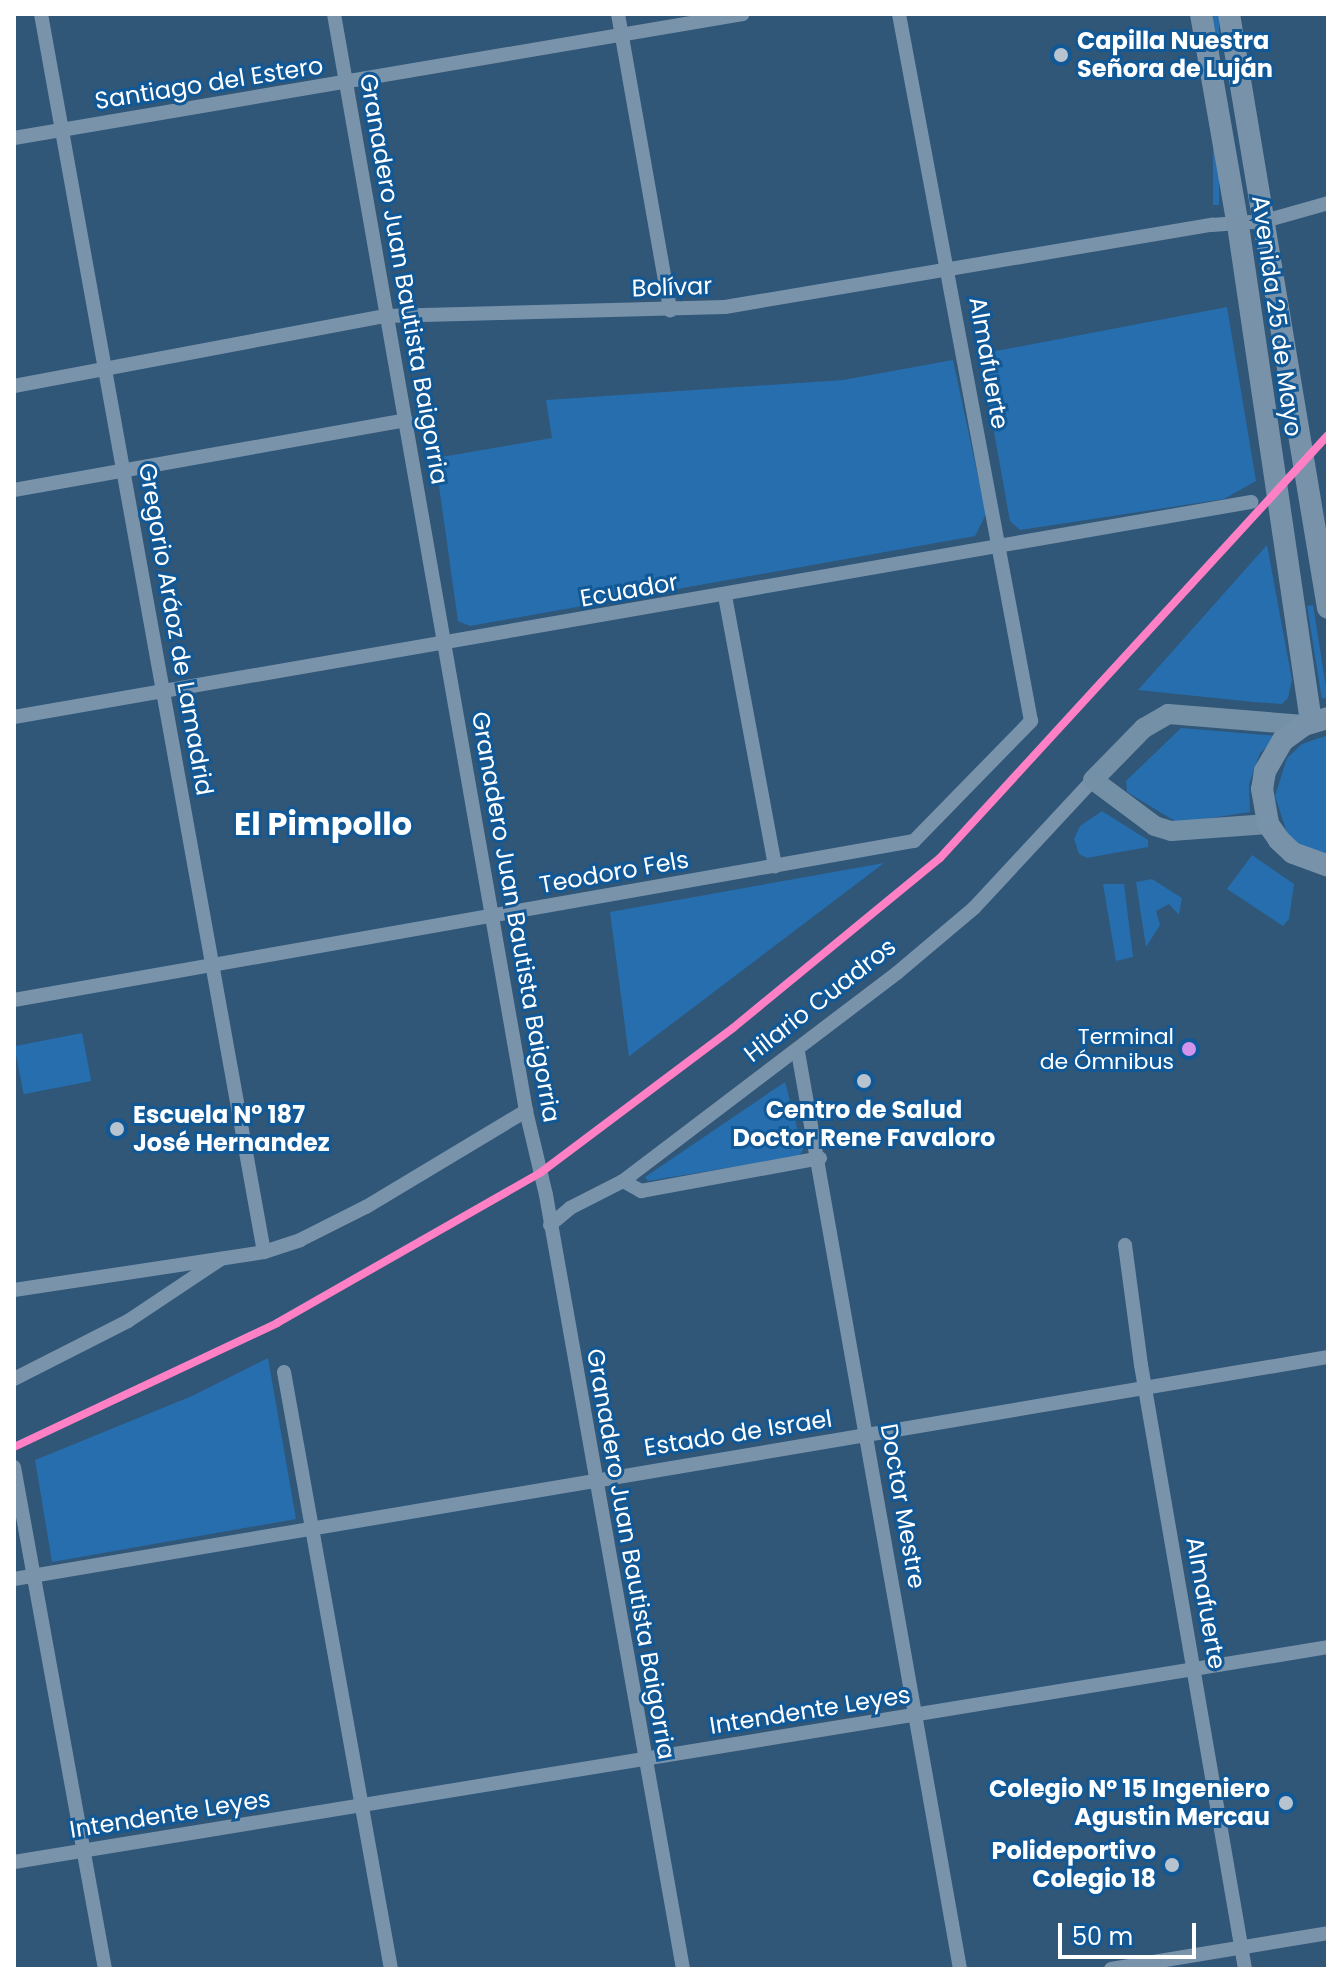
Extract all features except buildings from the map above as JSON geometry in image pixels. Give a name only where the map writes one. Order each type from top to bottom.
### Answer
[{"type":"main road","name":"Avenida 25 de Mayo","points":[[1201,14],[1238,225],[1314,722]]},
{"type":"main road","name":"Avenida 25 de Mayo","points":[[1229,14],[1265,221],[1307,504],[1328,608]]},
{"type":"main road","points":[[1314,722],[1283,740],[1265,771],[1263,807],[1268,824],[1293,853],[1328,866]]},
{"type":"street","name":"Gregorio Aráoz de Lamadrid","points":[[41,14],[166,691],[264,1252]]},
{"type":"street","name":"Granadero Juan Bautista Baigorria","points":[[334,14],[348,82],[385,316],[495,915],[526,1111],[550,1225],[683,1969]]},
{"type":"street","points":[[618,14],[670,310]]},
{"type":"street","name":"Santiago del Estero","points":[[14,138],[743,14]]},
{"type":"street","name":"Almafuerte","points":[[899,14],[950,272],[1031,721]]},
{"type":"street","name":"Bolívar","points":[[14,386],[107,371],[385,316],[725,307],[950,272],[1212,225],[1265,221],[1328,203]]},
{"type":"street","points":[[14,490],[406,420]]},
{"type":"street","name":"Ecuador","points":[[14,717],[725,596],[1251,502]]},
{"type":"street","points":[[725,596],[775,866]]},
{"type":"street","name":"Hilario Cuadros","points":[[550,1225],[570,1208],[623,1181],[798,1052],[974,908],[1144,728],[1168,714],[1314,722]]},
{"type":"street","name":"Teodoro Fels","points":[[14,1000],[914,841],[1031,721]]},
{"type":"street","points":[[1093,780],[1155,826],[1171,831],[1268,824]]},
{"type":"street","name":"Doctor Mestre","points":[[798,1052],[820,1158],[960,1969]]},
{"type":"street","points":[[14,1290],[264,1252],[366,1207],[526,1111]]},
{"type":"street","points":[[623,1181],[641,1191],[820,1158]]},
{"type":"street","name":"Almafuerte","points":[[1125,1245],[1145,1388],[1196,1669],[1245,1969]]},
{"type":"street","points":[[14,1379],[128,1321],[223,1258]]},
{"type":"street","name":"Estado de Israel","points":[[14,1579],[1328,1357]]},
{"type":"street","points":[[284,1372],[391,1969]]},
{"type":"street","points":[[14,1467],[105,1969]]},
{"type":"street","name":"Intendente Leyes","points":[[14,1862],[1328,1647]]},
{"type":"street","points":[[1111,1969],[1328,1933]]},
{"type":"shaded area","points":[[1213,14],[1219,14],[1219,205],[1213,205]]},
{"type":"shaded area","points":[[1227,307],[1256,481],[1224,499],[1020,530],[1010,521],[980,354]]},
{"type":"shaded area","points":[[953,360],[986,514],[975,536],[470,626],[458,621],[435,458],[552,438],[546,400],[843,380]]},
{"type":"shaded area","points":[[1267,545],[1292,680],[1288,698],[1282,704],[1138,690]]},
{"type":"shaded area","points":[[1313,605],[1328,698],[1322,699],[1307,606]]},
{"type":"shaded area","points":[[1181,728],[1279,736],[1260,753],[1249,784],[1250,812],[1178,823],[1127,792],[1126,781]]},
{"type":"shaded area","points":[[1328,735],[1328,856],[1302,847],[1287,833],[1275,796],[1287,758],[1302,744]]},
{"type":"shaded area","points":[[1102,811],[1148,840],[1148,847],[1087,858],[1079,854],[1074,839],[1080,826]]},
{"type":"shaded area","points":[[1252,855],[1294,884],[1289,919],[1283,926],[1227,889]]},
{"type":"shaded area","points":[[884,863],[632,1054],[629,1057],[610,912]]},
{"type":"shaded area","points":[[1152,879],[1182,898],[1179,915],[1169,904],[1156,911],[1160,925],[1146,947],[1136,882]]},
{"type":"shaded area","points":[[1103,884],[1124,884],[1133,957],[1116,961]]},
{"type":"shaded area","points":[[82,1033],[91,1081],[24,1094],[14,1046]]},
{"type":"shaded area","points":[[785,1082],[803,1150],[799,1156],[648,1181],[645,1177]]},
{"type":"shaded area","points":[[268,1358],[296,1519],[52,1562],[35,1460],[192,1396]]},
{"type":"transit line","points":[[14,1447],[277,1323],[540,1173],[733,1028],[940,858],[1328,435]]},
{"type":"place","name":"Capilla Nuestra Señora de Luján","points":[[1061,55]]},
{"type":"place","name":"Terminal de Ómnibus","points":[[1189,1049]]},
{"type":"place","name":"Centro de Salud Doctor Rene Favaloro","points":[[864,1081]]},
{"type":"place","name":"Escuela N° 187 José Hernandez","points":[[117,1129]]},
{"type":"place","name":"Colegio Nº 15 Ingeniero Agustin Mercau","points":[[1286,1803]]},
{"type":"place","name":"Polideportivo Colegio 18","points":[[1172,1865]]},
{"type":"district","name":"El Pimpollo","points":[[323,824]]}]
